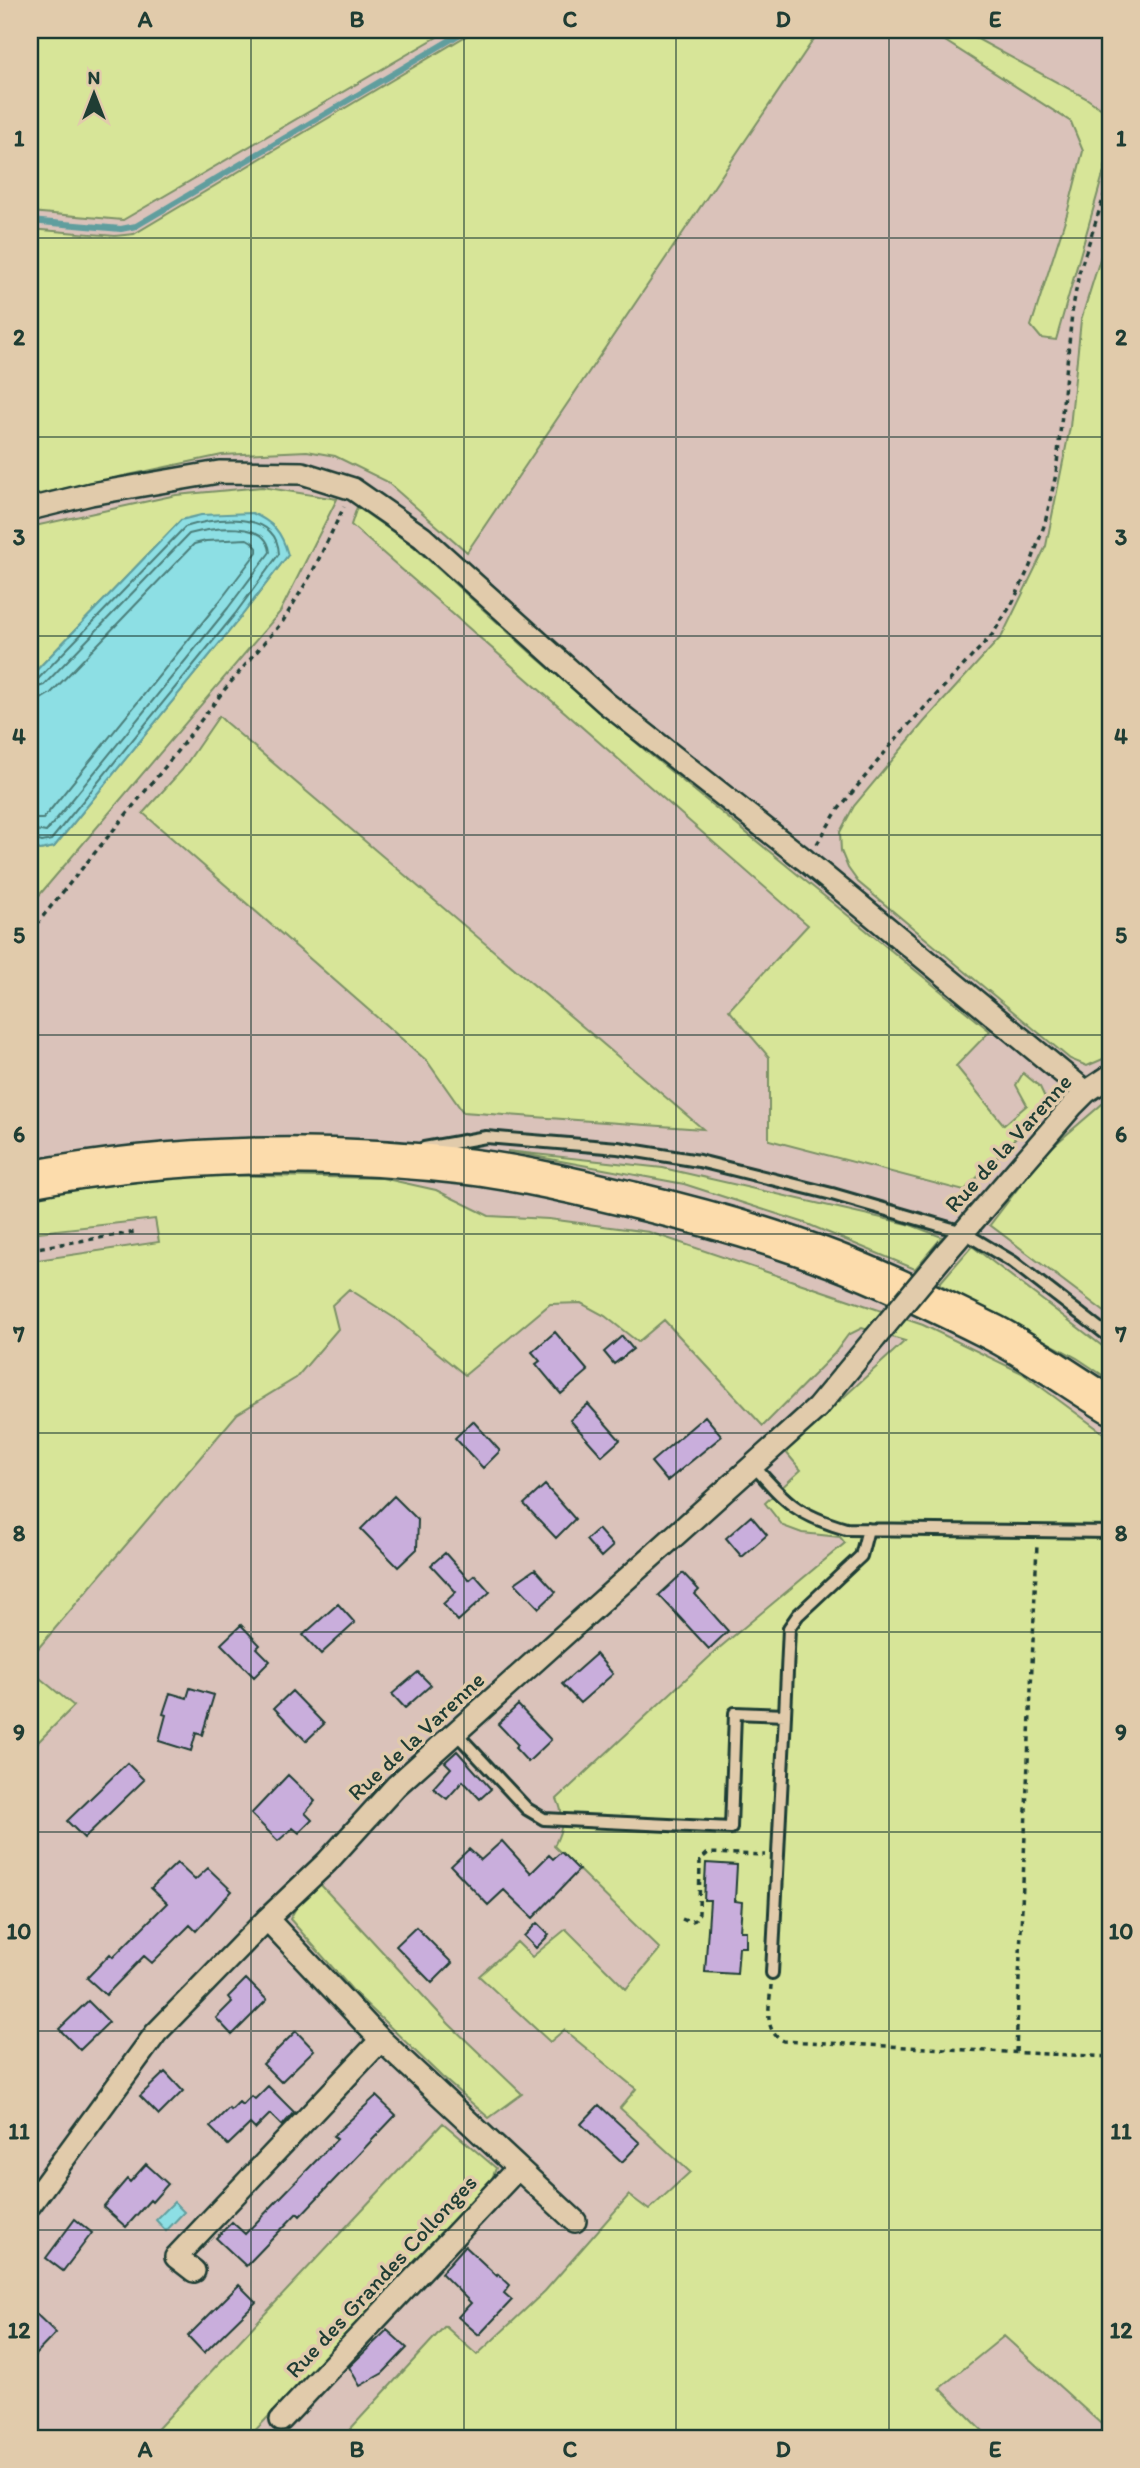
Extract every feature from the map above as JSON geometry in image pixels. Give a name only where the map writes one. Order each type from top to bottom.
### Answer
[{"type":"main road","points":[[30,1179],[82,1169],[163,1161],[272,1156],[384,1158],[473,1167],[554,1181],[701,1216],[834,1260],[997,1335],[1110,1405]]},
{"type":"street","points":[[30,509],[91,494],[219,472],[302,473],[353,489],[422,537],[606,702],[805,860],[1086,1092]]},
{"type":"street","name":"Rue de la Varenne","points":[[30,2205],[156,2033],[267,1919],[327,1862],[396,1786],[817,1408],[963,1232],[1086,1092],[1110,1076]]},
{"type":"street","points":[[267,1919],[381,2040],[575,2221]]},
{"type":"street","points":[[194,2272],[176,2257],[381,2040]]},
{"type":"street","name":"Rue des Grandes Collonges","points":[[281,2420],[518,2168]]},
{"type":"lane","points":[[384,1158],[442,1144],[486,1138],[618,1147],[699,1161],[832,1194],[963,1232],[1013,1262],[1110,1337]]},
{"type":"lane","points":[[754,1466],[778,1494],[796,1509],[820,1521],[846,1528],[1110,1532]]},
{"type":"lane","points":[[772,1973],[789,1628],[798,1615],[861,1556],[868,1529]]},
{"type":"lane","points":[[456,1733],[527,1809],[544,1819],[731,1828],[735,1713],[785,1714]]},
{"type":"path","points":[[805,860],[836,811],[900,734],[992,635],[1013,602],[1030,566],[1045,523],[1056,474],[1072,313],[1079,273],[1110,178]]},
{"type":"path","points":[[30,932],[283,621],[312,573],[353,489]]},
{"type":"path","points":[[30,1249],[136,1232]]},
{"type":"path","points":[[1016,2052],[1038,1532]]},
{"type":"path","points":[[682,1919],[689,1922],[695,1920],[699,1913],[701,1860],[708,1853],[778,1855]]},
{"type":"path","points":[[772,1973],[769,2028],[774,2036],[784,2040],[1110,2057]]},
{"type":"green space","points":[[30,30],[449,30],[123,220],[30,212]]},
{"type":"green space","points":[[476,30],[820,30],[467,552],[386,481],[335,456],[307,451],[222,455],[30,496],[30,229],[115,236],[134,234]]},
{"type":"green space","points":[[928,30],[961,30],[1086,98],[1109,114],[1110,150],[1056,340],[1041,338],[1031,326],[1067,214],[1083,151],[1071,122]]},
{"type":"green space","points":[[1110,227],[1110,1056],[1087,1066],[1070,1059],[858,882],[841,851],[840,832],[854,806],[924,722],[1002,636],[1046,546],[1070,427],[1081,320]]},
{"type":"green space","points":[[262,487],[337,499],[280,612],[30,906],[30,843],[40,850],[54,847],[288,555],[181,520],[30,677],[30,527],[176,495]]},
{"type":"green space","points":[[357,507],[413,546],[531,653],[652,756],[990,1031],[956,1066],[1004,1125],[1027,1105],[1016,1085],[1023,1073],[1040,1087],[1048,1104],[964,1191],[769,1140],[769,1057],[729,1010],[808,925],[351,525]]},
{"type":"green space","points":[[219,716],[703,1129],[463,1112],[427,1061],[143,813],[182,770]]},
{"type":"green space","points":[[1108,1099],[1110,1316],[990,1225],[1044,1154]]},
{"type":"green space","points":[[507,1151],[663,1168],[908,1224],[942,1237],[915,1269],[805,1223],[684,1184]]},
{"type":"green space","points":[[210,1175],[382,1178],[436,1190],[489,1216],[549,1219],[649,1232],[923,1325],[1022,1373],[1110,1438],[1110,2432],[1004,2336],[940,2388],[990,2438],[342,2438],[445,2326],[477,2355],[545,2291],[629,2195],[649,2210],[690,2172],[620,2108],[636,2089],[564,2030],[550,2042],[479,1976],[517,1942],[532,1957],[566,1929],[626,1989],[660,1949],[554,1846],[562,1823],[557,1799],[718,1649],[845,1543],[840,1537],[802,1533],[783,1526],[765,1503],[801,1470],[785,1451],[905,1341],[862,1328],[848,1335],[834,1354],[763,1426],[664,1320],[638,1342],[605,1316],[581,1303],[550,1304],[465,1375],[396,1319],[349,1289],[332,1305],[338,1329],[296,1378],[237,1414],[30,1658],[30,1261],[159,1242],[155,1219],[30,1233],[30,1197],[90,1186]]},
{"type":"green space","points":[[972,1246],[1110,1352],[1110,1380],[1077,1358],[939,1284]]},
{"type":"green space","points":[[30,1670],[74,1706],[30,1750]]},
{"type":"green space","points":[[320,1884],[449,2024],[522,2094],[489,2118],[354,1992],[290,1919],[297,1906]]},
{"type":"green space","points":[[443,2123],[496,2168],[490,2184],[248,2438],[149,2438]]},
{"type":"water","points":[[252,513],[276,529],[288,555],[54,847],[40,850],[30,843],[30,677],[181,520],[201,515]]},
{"type":"water","points":[[174,2202],[184,2212],[166,2231],[156,2220]]},
{"type":"building","points":[[555,1332],[588,1371],[561,1394],[536,1364],[540,1361],[532,1352]]},
{"type":"building","points":[[622,1336],[633,1349],[614,1364],[604,1352]]},
{"type":"building","points":[[588,1404],[620,1440],[602,1456],[570,1420]]},
{"type":"building","points":[[705,1416],[722,1436],[667,1481],[651,1462]]},
{"type":"building","points":[[473,1421],[500,1451],[483,1468],[455,1438]]},
{"type":"building","points":[[545,1485],[575,1519],[556,1538],[524,1504]]},
{"type":"building","points":[[394,1496],[418,1520],[417,1549],[398,1567],[361,1529]]},
{"type":"building","points":[[751,1516],[767,1535],[742,1557],[726,1538]]},
{"type":"building","points":[[598,1529],[613,1546],[601,1557],[586,1540]]},
{"type":"building","points":[[445,1553],[469,1580],[475,1575],[490,1592],[458,1621],[443,1604],[456,1592],[431,1565]]},
{"type":"building","points":[[535,1569],[556,1592],[539,1608],[515,1583]]},
{"type":"building","points":[[683,1573],[699,1590],[695,1594],[728,1631],[709,1649],[659,1595]]},
{"type":"building","points":[[338,1604],[355,1623],[321,1654],[303,1635]]},
{"type":"building","points":[[241,1625],[260,1645],[257,1648],[270,1661],[254,1677],[221,1644]]},
{"type":"building","points":[[596,1654],[613,1674],[580,1703],[562,1684]]},
{"type":"building","points":[[418,1672],[431,1685],[405,1708],[392,1694]]},
{"type":"building","points":[[190,1688],[214,1695],[202,1735],[196,1733],[191,1751],[159,1741],[166,1715],[163,1714],[170,1693],[187,1698]]},
{"type":"building","points":[[292,1691],[324,1724],[306,1741],[274,1708]]},
{"type":"building","points":[[518,1705],[551,1740],[528,1762],[515,1748],[518,1745],[498,1724]]},
{"type":"building","points":[[457,1751],[491,1789],[480,1799],[463,1781],[447,1799],[433,1788],[451,1768],[445,1762]]},
{"type":"building","points":[[127,1763],[144,1780],[84,1838],[67,1821]]},
{"type":"building","points":[[288,1775],[315,1801],[305,1813],[312,1820],[299,1833],[293,1828],[278,1841],[251,1814]]},
{"type":"building","points":[[502,1841],[531,1873],[549,1855],[553,1859],[561,1852],[579,1870],[533,1918],[504,1890],[488,1905],[451,1866],[469,1849],[481,1860]]},
{"type":"building","points":[[177,1863],[195,1880],[208,1868],[232,1891],[196,1931],[190,1925],[152,1963],[144,1956],[106,1995],[87,1978],[110,1954],[113,1957],[167,1903],[151,1888]]},
{"type":"building","points":[[706,1863],[737,1865],[735,1901],[742,1902],[740,1931],[746,1931],[746,1947],[739,1947],[737,1974],[705,1972],[710,1900],[704,1900]]},
{"type":"building","points":[[537,1923],[549,1935],[536,1948],[524,1936]]},
{"type":"building","points":[[416,1927],[452,1963],[432,1983],[396,1946]]},
{"type":"building","points":[[246,1979],[267,2000],[232,2035],[216,2018],[232,2002],[228,1997]]},
{"type":"building","points":[[88,2001],[109,2022],[80,2050],[59,2029]]},
{"type":"building","points":[[296,2031],[314,2050],[281,2082],[263,2064]]},
{"type":"building","points":[[165,2072],[183,2091],[159,2115],[140,2096]]},
{"type":"building","points":[[268,2086],[294,2112],[282,2126],[270,2114],[255,2129],[250,2124],[228,2145],[210,2127],[229,2108],[231,2110],[239,2102],[242,2105],[251,2096],[255,2099]]},
{"type":"building","points":[[376,2096],[396,2115],[300,2216],[297,2213],[246,2266],[216,2238],[232,2222],[245,2234],[337,2139],[333,2136]]},
{"type":"building","points":[[599,2105],[640,2143],[622,2162],[581,2124]]},
{"type":"building","points":[[146,2164],[168,2184],[126,2227],[103,2207],[127,2179],[130,2182]]},
{"type":"building","points":[[75,2219],[92,2233],[63,2271],[46,2258]]},
{"type":"building","points":[[465,2246],[510,2285],[504,2293],[512,2300],[479,2335],[458,2317],[471,2303],[441,2273]]},
{"type":"building","points":[[239,2285],[256,2302],[204,2353],[188,2336]]},
{"type":"building","points":[[30,2308],[56,2333],[30,2360]]},
{"type":"building","points":[[387,2330],[407,2348],[383,2373],[360,2386],[349,2367]]},
{"type":"waterway","points":[[30,221],[121,229],[136,226],[467,30]]}]
